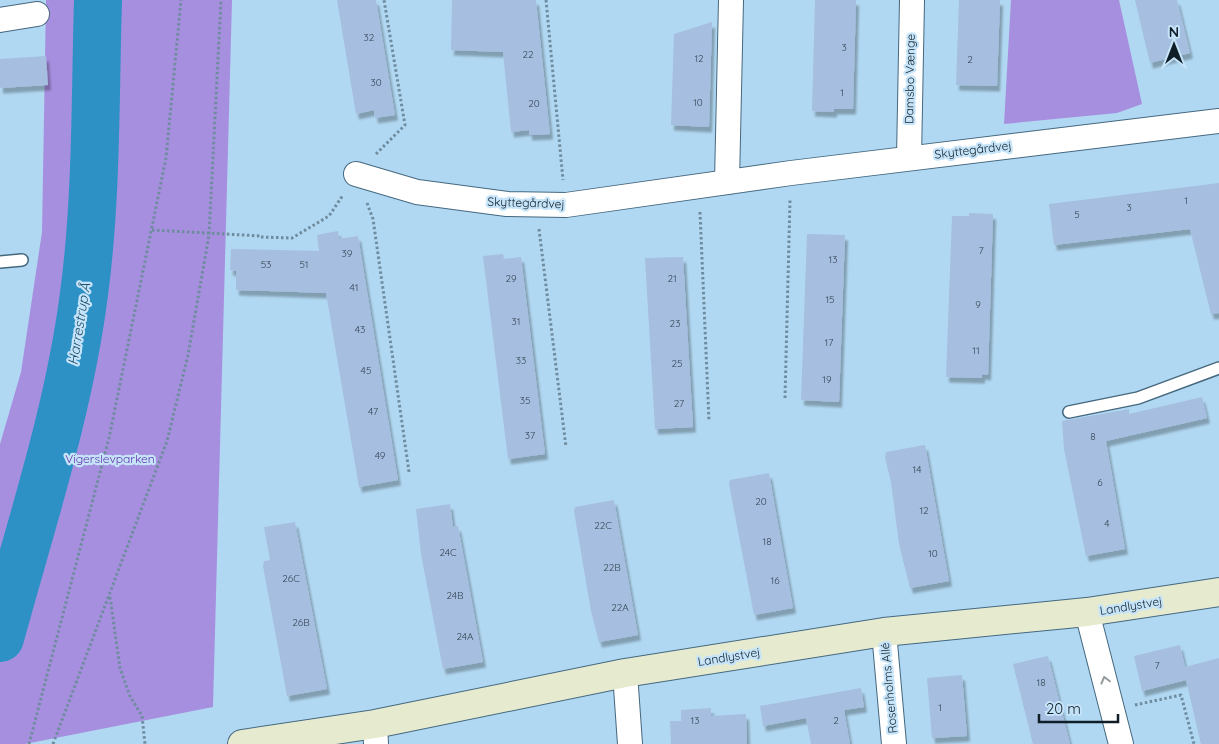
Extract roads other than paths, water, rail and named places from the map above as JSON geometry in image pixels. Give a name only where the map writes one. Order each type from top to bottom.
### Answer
[{"type":"street","points":[[727,182],[731,0]]},
{"type":"street","name":"Damsbo Vænge","points":[[909,158],[912,0]]},
{"type":"street","points":[[0,20],[37,14]]},
{"type":"street","name":"Skyttegårdvej","points":[[356,174],[417,192],[508,204],[536,206],[566,205],[791,173],[1219,121]]},
{"type":"street","name":"Landlystvej","points":[[242,744],[375,734],[625,673],[884,632],[1087,612],[1218,594]]},
{"type":"street","points":[[1087,612],[1121,744]]},
{"type":"street","name":"Rosenholms Allé","points":[[884,632],[894,744]]},
{"type":"street","points":[[625,673],[630,744]]},
{"type":"lane","points":[[0,262],[22,260]]},
{"type":"lane","points":[[1069,412],[1138,398],[1219,368]]},
{"type":"waterway","name":"Harrestrup Å","points":[[0,638],[59,424],[69,381],[84,294],[91,221],[95,147],[98,0]]},
{"type":"park label","name":"Vigerslevparken","points":[[110,459]]}]
